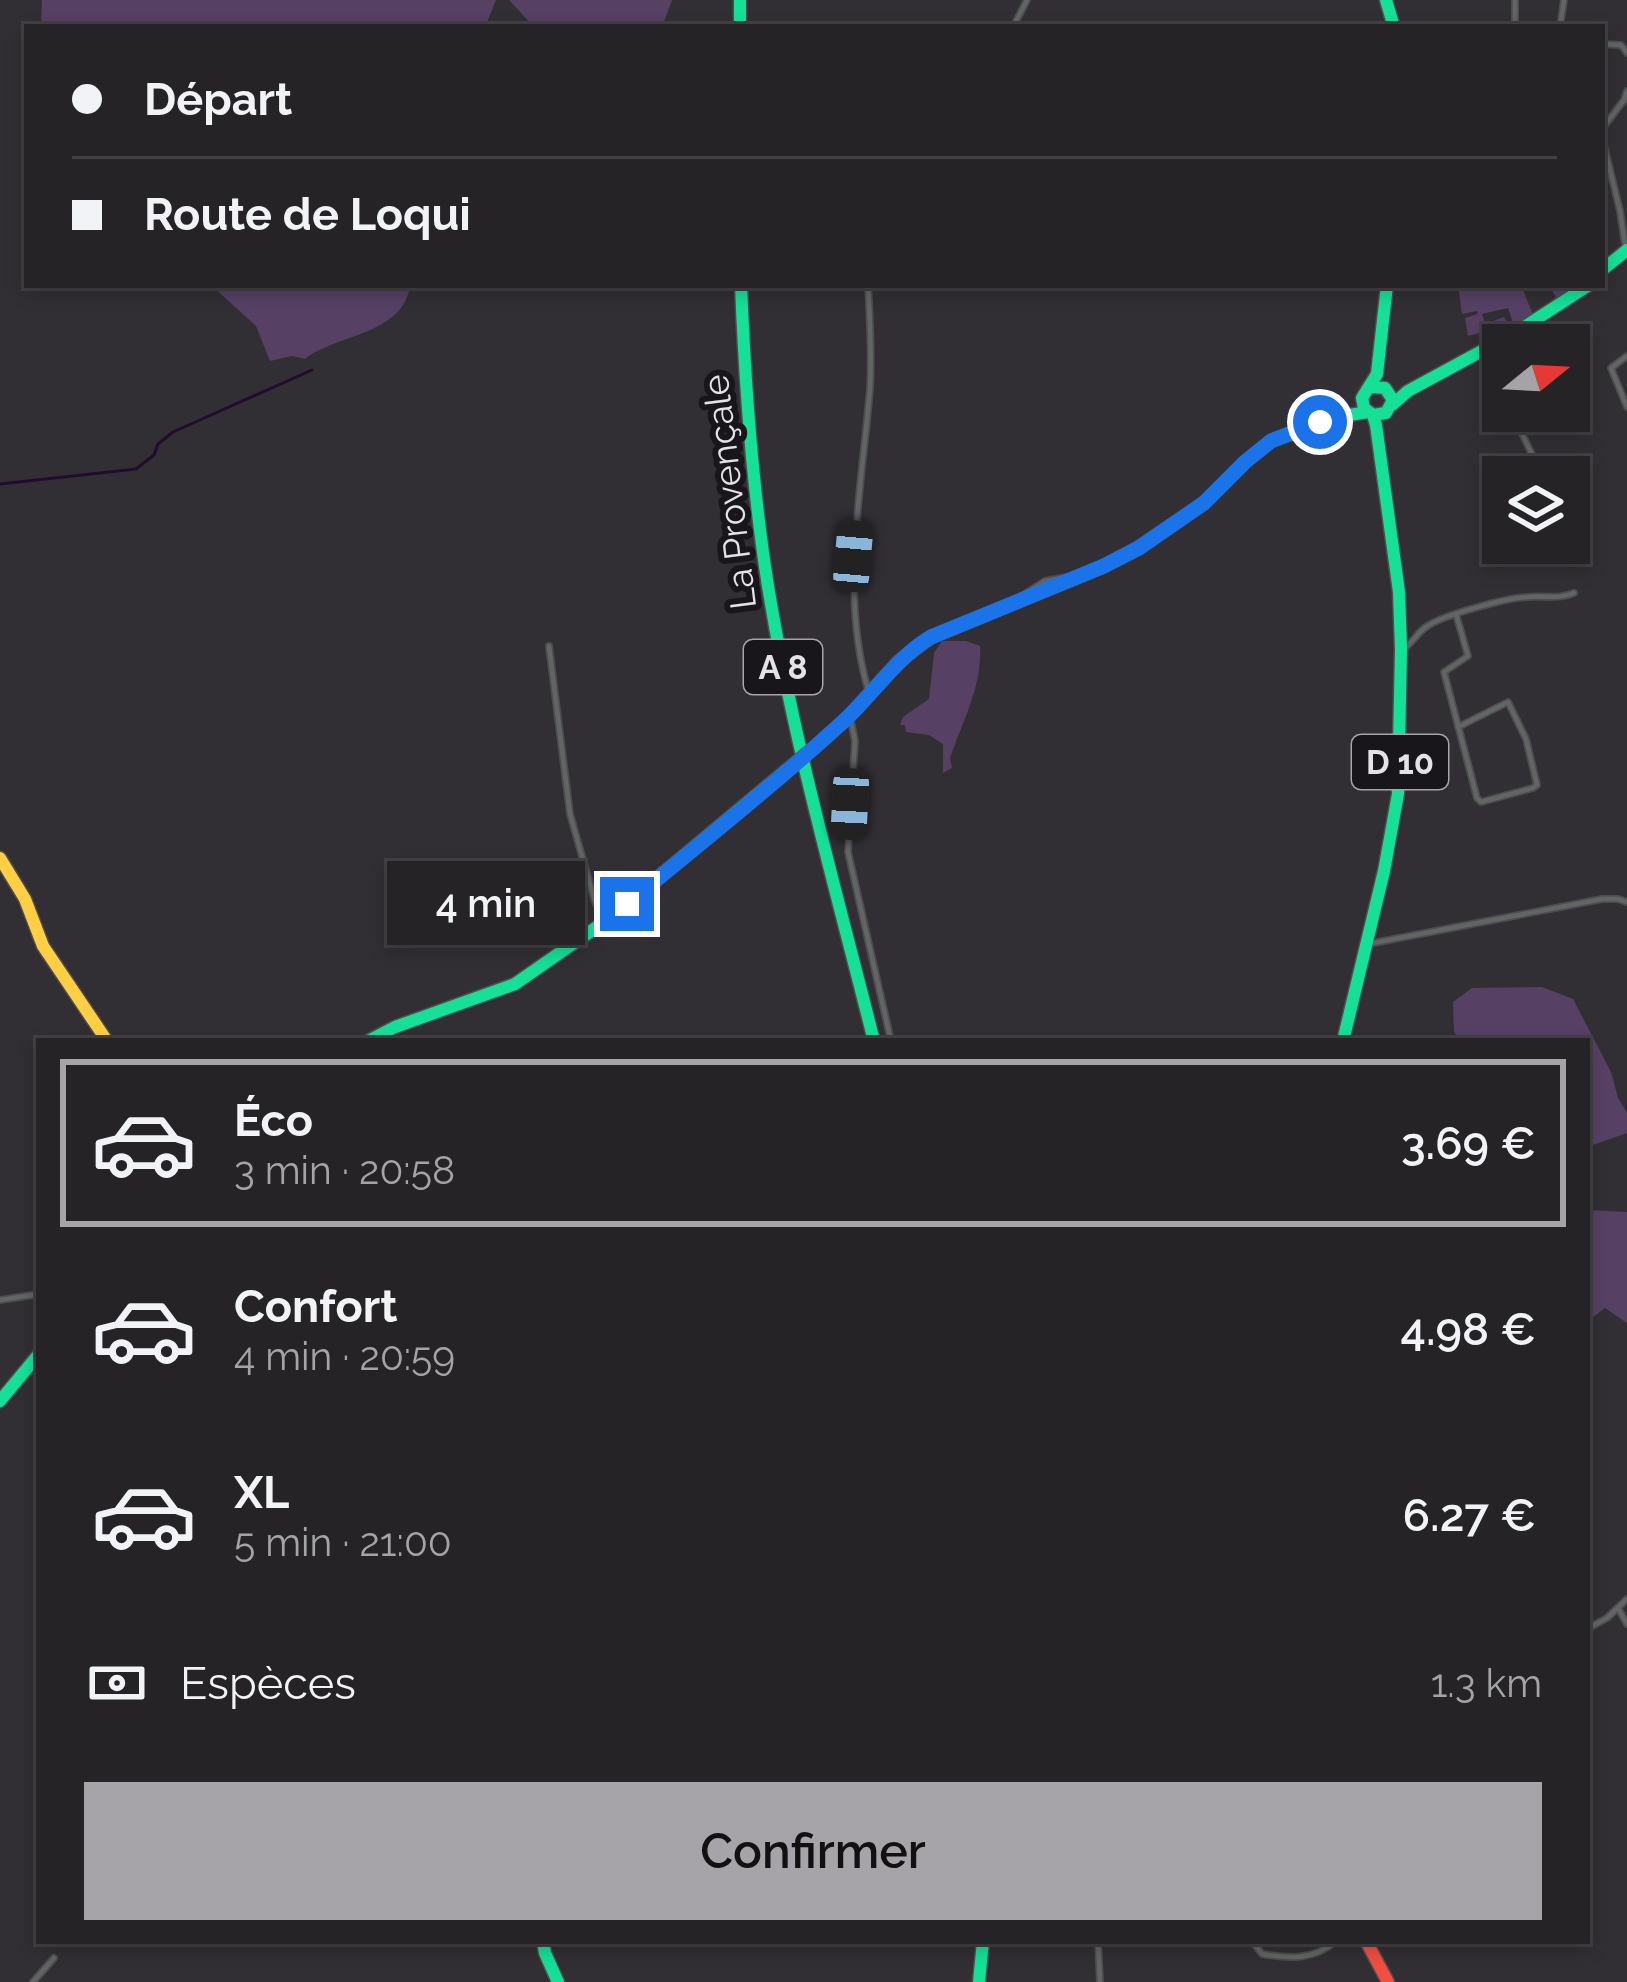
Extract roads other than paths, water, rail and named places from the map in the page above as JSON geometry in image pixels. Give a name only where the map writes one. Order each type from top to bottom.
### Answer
[{"type":"main road","name":"La Provençale","points":[[731,288],[741,452],[764,619],[801,792],[864,1038]]},
{"type":"main road","name":"La Provençale","points":[[741,288],[753,478],[774,617],[797,732],[873,1038]]},
{"type":"main road","name":"D 10","points":[[1343,1038],[1398,794],[1401,649],[1377,374],[1389,288]]},
{"type":"main road","points":[[1528,324],[1581,288]]},
{"type":"main road","points":[[374,1038],[514,984],[605,922],[850,716],[918,645],[1139,548],[1213,496],[1271,441],[1408,391],[1482,351]]},
{"type":"main road","points":[[0,858],[25,899],[43,946],[105,1038]]},
{"type":"main road","points":[[0,1401],[36,1358]]},
{"type":"main road","points":[[544,1944],[558,1982]]},
{"type":"main road","points":[[969,1982],[973,1944]]},
{"type":"main road","points":[[979,1982],[983,1944]]},
{"type":"main road","points":[[1368,1944],[1388,1982]]},
{"type":"street","points":[[1605,131],[1627,91]]},
{"type":"street","points":[[1605,141],[1624,210],[1626,248]]},
{"type":"street","points":[[868,288],[871,370],[853,556],[861,665],[869,693]]},
{"type":"street","points":[[1627,356],[1611,368],[1627,406]]},
{"type":"street","points":[[1401,649],[1411,645],[1425,627],[1456,614],[1522,597],[1555,599],[1574,593]]},
{"type":"street","points":[[1456,614],[1468,656],[1444,672],[1458,727],[1477,798],[1481,802],[1537,785],[1526,740],[1508,702],[1458,727]]},
{"type":"street","points":[[549,646],[570,814],[605,922]]},
{"type":"street","points":[[850,716],[855,741],[848,852],[890,1038]]},
{"type":"street","points":[[1366,945],[1602,899],[1627,902]]},
{"type":"street","points":[[0,1300],[36,1294]]},
{"type":"street","points":[[1590,1627],[1627,1599]]},
{"type":"street","points":[[1618,1608],[1627,1624]]},
{"type":"street","points":[[1098,1944],[1100,1982]]},
{"type":"street","points":[[1254,1944],[1262,1954],[1296,1958],[1315,1956],[1332,1944]]},
{"type":"street","points":[[33,1982],[54,1958]]},
{"type":"waterway","points":[[0,484],[136,469],[173,432],[312,370]]}]
